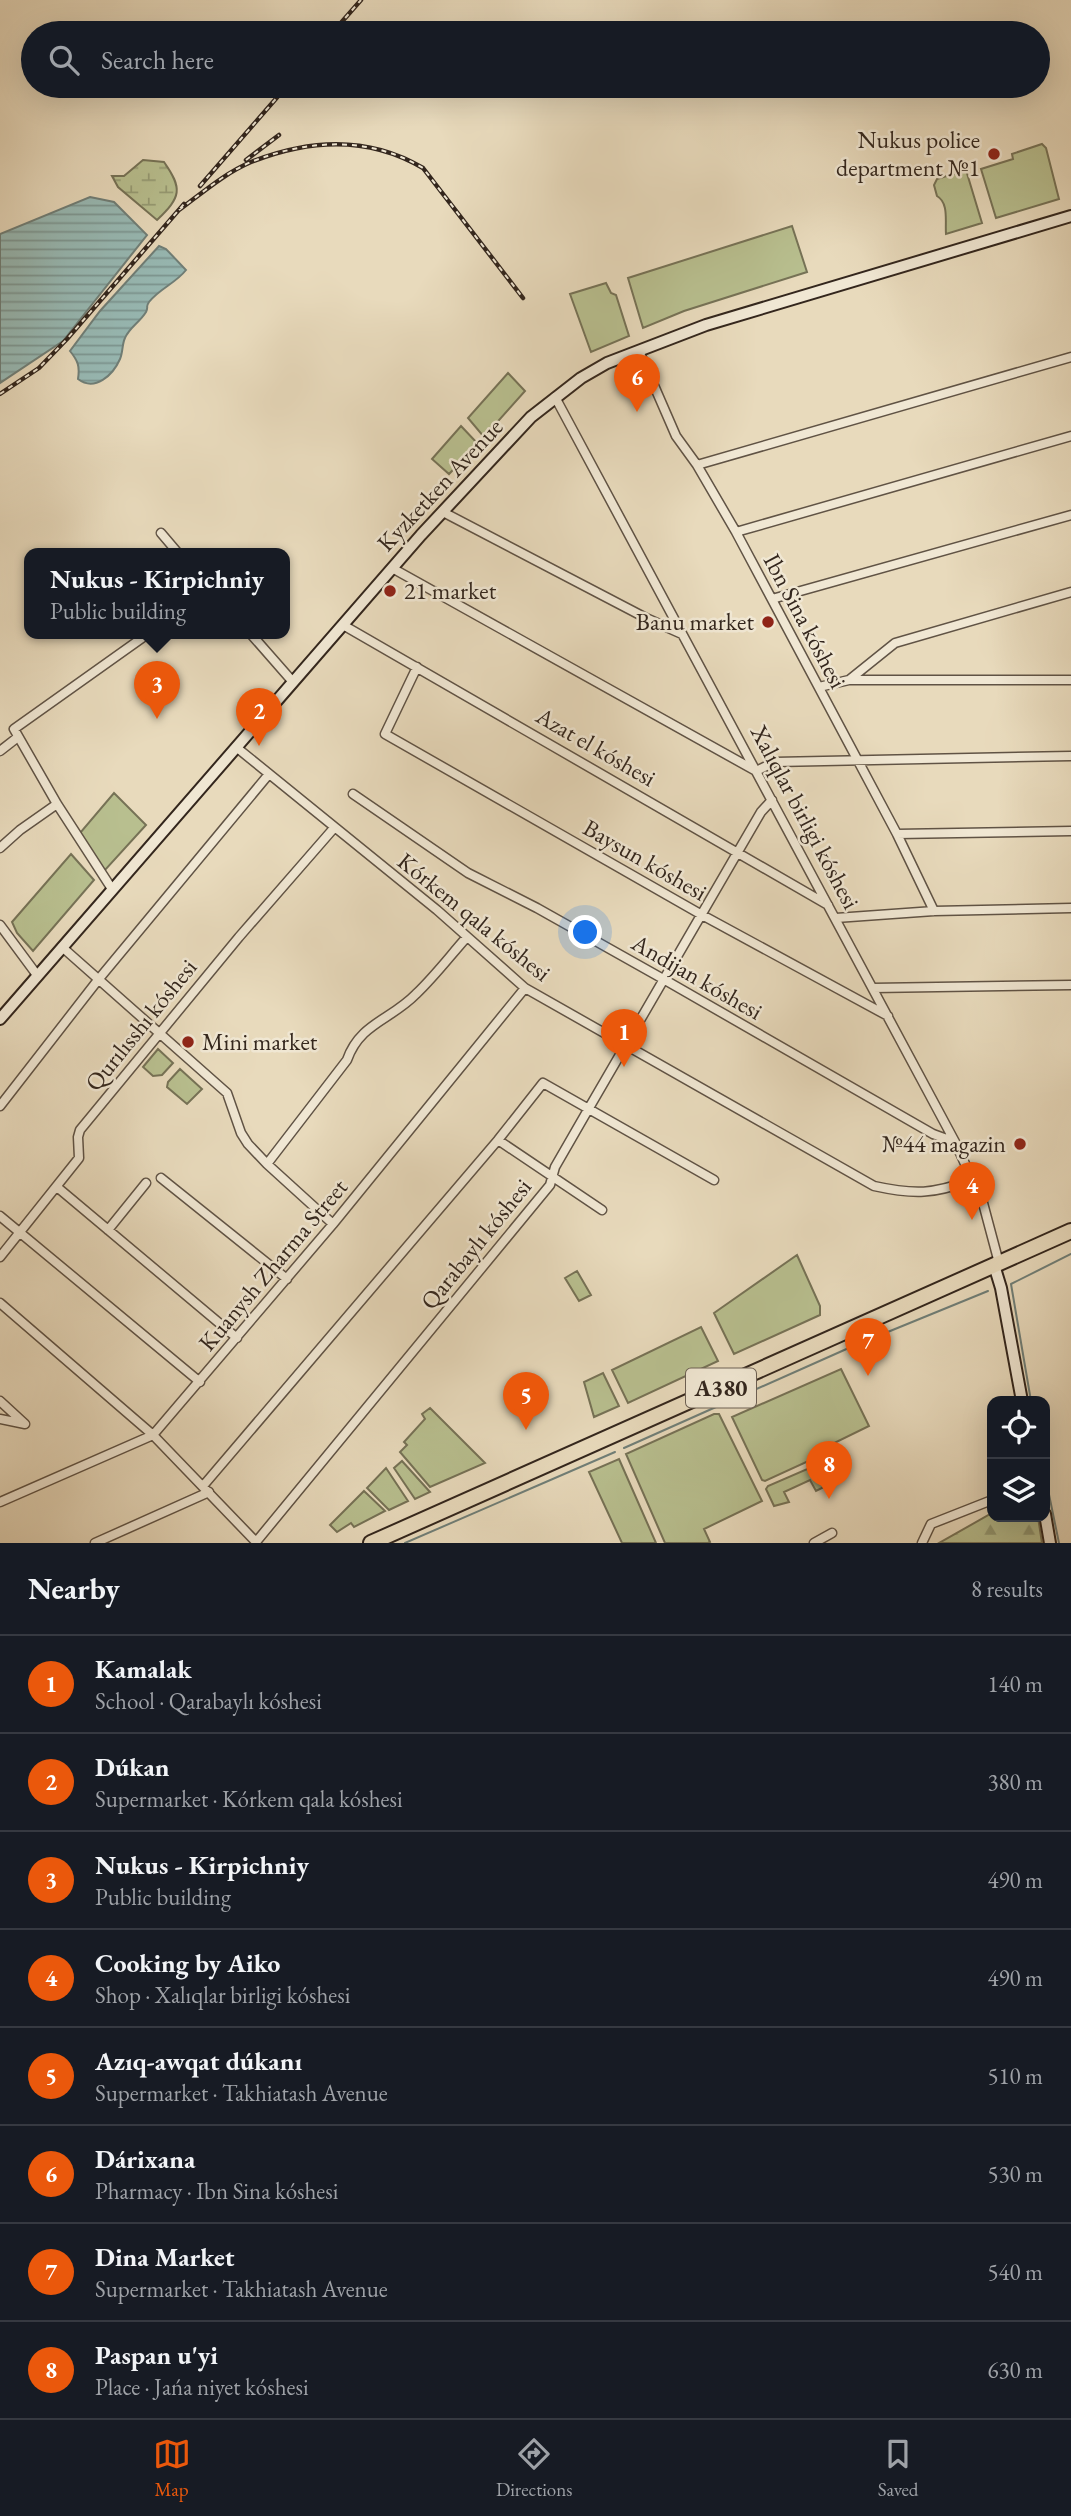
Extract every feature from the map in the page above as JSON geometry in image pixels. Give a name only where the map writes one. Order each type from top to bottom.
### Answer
[{"type":"highway","name":"A380","points":[[371,1543],[1071,1231]]},
{"type":"street","name":"Kyzketken Avenue","points":[[0,1019],[392,568],[531,417],[580,378],[607,363],[677,335],[1071,216]]},
{"type":"street","name":"Ibn Sina kóshesi","points":[[639,351],[676,436],[736,532],[898,834],[934,911]]},
{"type":"street","points":[[696,465],[1071,357]]},
{"type":"street","name":"Xalıqlar birligi kóshesi","points":[[555,397],[955,1142],[983,1203],[1021,1396]]},
{"type":"street","points":[[736,532],[1071,436]]},
{"type":"street","points":[[443,512],[646,618],[682,634]]},
{"type":"street","points":[[772,600],[1071,515]]},
{"type":"street","points":[[161,533],[174,548]]},
{"type":"street","points":[[392,568],[756,771],[775,762],[1071,756]]},
{"type":"street","points":[[849,680],[895,643],[1071,592]]},
{"type":"street","name":"Azat el kóshesi","points":[[342,625],[828,905]]},
{"type":"street","points":[[0,751],[16,733],[141,639]]},
{"type":"street","points":[[255,639],[293,682]]},
{"type":"street","name":"Baysun kóshesi","points":[[417,667],[385,734],[702,915],[888,1016]]},
{"type":"street","points":[[819,687],[849,680],[1071,680]]},
{"type":"street","points":[[16,733],[57,804],[112,889]]},
{"type":"street","name":"Kórkem qala kóshesi","points":[[236,747],[437,910],[525,988],[874,1185],[901,1192],[926,1193],[946,1190],[972,1180]]},
{"type":"street","points":[[0,1106],[98,980],[269,774]]},
{"type":"street","name":"Andijan kóshesi","points":[[353,794],[468,873],[537,908],[933,1134],[955,1142]]},
{"type":"street","name":"Qarabaylı kóshesi","points":[[257,1543],[541,1196],[554,1176],[555,1167],[761,811],[772,800]]},
{"type":"street","points":[[0,848],[57,804]]},
{"type":"street","name":"Qurılısshı kóshesi","points":[[0,1257],[79,1158],[80,1130],[239,937],[334,828]]},
{"type":"street","points":[[898,834],[1071,831]]},
{"type":"street","points":[[835,918],[934,911],[1071,908]]},
{"type":"street","points":[[0,925],[37,975]]},
{"type":"street","points":[[267,1164],[347,1060],[353,1044],[415,996],[466,938]]},
{"type":"street","points":[[62,947],[227,1093],[241,1133],[267,1164],[333,1224]]},
{"type":"street","points":[[873,988],[1071,985]]},
{"type":"street","name":"Kuanysh Zharma Street","points":[[0,1502],[153,1435],[333,1224],[525,988]]},
{"type":"street","points":[[95,1543],[206,1489],[543,1083],[714,1180]]},
{"type":"street","points":[[498,1140],[602,1210]]},
{"type":"street","points":[[161,1178],[287,1279]]},
{"type":"street","points":[[108,1230],[146,1183]]},
{"type":"street","points":[[57,1187],[237,1338]]},
{"type":"street","points":[[0,1216],[200,1382]]},
{"type":"street","points":[[0,1304],[153,1435],[257,1543]]},
{"type":"street","points":[[0,1401],[25,1424],[0,1419]]},
{"type":"street","points":[[922,1543],[932,1524],[987,1502]]},
{"type":"street","points":[[1046,1522],[1050,1543]]},
{"type":"street","points":[[814,1543],[832,1533]]},
{"type":"green space","points":[[1042,144],[1046,148],[1059,199],[996,218],[981,169],[1013,159],[1012,154]]},
{"type":"green space","points":[[143,160],[164,162],[176,186],[175,199],[157,220],[118,187],[112,176],[124,176]]},
{"type":"green space","points":[[966,170],[982,223],[946,234],[945,208],[934,185],[937,179]]},
{"type":"green space","points":[[792,226],[807,272],[684,311],[643,328],[628,278]]},
{"type":"green space","points":[[606,283],[611,293],[616,295],[629,336],[591,352],[570,294]]},
{"type":"green space","points":[[508,373],[525,391],[484,437],[468,418]]},
{"type":"green space","points":[[461,426],[478,444],[449,474],[432,459]]},
{"type":"green space","points":[[114,793],[146,825],[103,870],[80,833]]},
{"type":"green space","points":[[71,854],[94,880],[33,951],[17,933],[12,922]]},
{"type":"green space","points":[[158,1049],[173,1063],[162,1075],[153,1076],[143,1067]]},
{"type":"green space","points":[[180,1069],[202,1089],[187,1104],[167,1087],[168,1082]]},
{"type":"green space","points":[[797,1255],[820,1306],[820,1315],[734,1354],[714,1313]]},
{"type":"green space","points":[[577,1271],[591,1295],[579,1301],[565,1278]]},
{"type":"green space","points":[[701,1327],[718,1361],[628,1403],[612,1370]]},
{"type":"green space","points":[[841,1369],[869,1426],[824,1448],[826,1453],[762,1480],[732,1417]]},
{"type":"green space","points":[[603,1373],[619,1406],[594,1417],[584,1382]]},
{"type":"green space","points":[[430,1408],[485,1463],[430,1487],[400,1452],[407,1445],[404,1442],[425,1419],[422,1414]]},
{"type":"green space","points":[[719,1414],[762,1501],[704,1529],[710,1542],[708,1543],[665,1543],[626,1454]]},
{"type":"green space","points":[[619,1459],[656,1543],[622,1543],[589,1472]]},
{"type":"green space","points":[[402,1461],[430,1492],[415,1499],[394,1468]]},
{"type":"green space","points":[[821,1463],[826,1465],[834,1482],[816,1491],[810,1480],[784,1492],[789,1502],[774,1506],[766,1489],[768,1486]]},
{"type":"green space","points":[[386,1468],[408,1501],[389,1510],[367,1488]]},
{"type":"green space","points":[[364,1491],[385,1511],[354,1527],[351,1523],[337,1532],[330,1525]]},
{"type":"green space","points":[[987,1516],[987,1522],[1039,1522],[1042,1543],[939,1543]]},
{"type":"water","points":[[90,197],[114,202],[147,235],[63,341],[0,383],[0,234]]},
{"type":"water","points":[[159,246],[166,249],[186,270],[149,302],[146,312],[127,334],[120,359],[113,371],[97,383],[84,383],[78,379],[78,364],[70,351],[100,311]]},
{"type":"waterway","points":[[1030,1396],[1011,1284],[1071,1254]]},
{"type":"waterway","points":[[725,1403],[851,1347],[988,1291]]},
{"type":"waterway","points":[[624,1448],[716,1407]]},
{"type":"waterway","points":[[405,1543],[615,1452]]},
{"type":"waterway","points":[[1050,1499],[1059,1543]]},
{"type":"railway","points":[[343,21],[361,0]]},
{"type":"railway","points":[[200,186],[277,98]]},
{"type":"railway","points":[[246,160],[279,135]]},
{"type":"railway","points":[[179,210],[232,172],[273,154],[317,145],[338,144],[382,150],[423,168],[523,298]]},
{"type":"railway","points":[[0,394],[39,368],[184,204]]},
{"type":"place","name":"Nukus police department №1","points":[[994,154]]},
{"type":"place","name":"Dárixana","points":[[637,412]]},
{"type":"place","name":"21 market","points":[[390,591]]},
{"type":"place","name":"Banu market","points":[[768,622]]},
{"type":"place","name":"Nukus - Kirpichniy","points":[[157,719]]},
{"type":"place","name":"Dúkan","points":[[259,746]]},
{"type":"place","name":"Mini market","points":[[188,1042]]},
{"type":"place","name":"Kamalak","points":[[624,1067]]},
{"type":"place","name":"№44 magazin","points":[[1020,1144]]},
{"type":"place","name":"Cooking by Aiko","points":[[972,1220]]},
{"type":"place","name":"Dina Market","points":[[868,1376]]},
{"type":"place","name":"Azıq-awqat dúkanı","points":[[526,1430]]},
{"type":"place","name":"Paspan u'yi","points":[[829,1499]]}]
